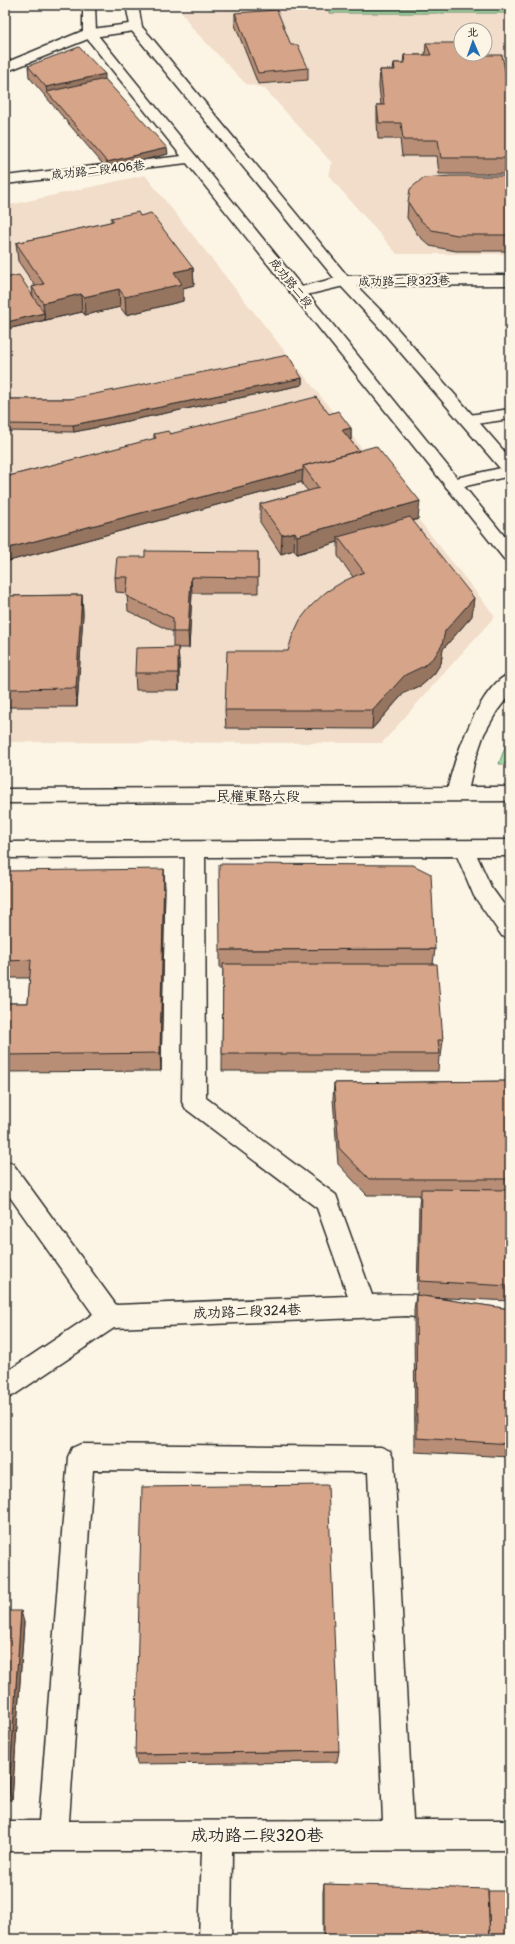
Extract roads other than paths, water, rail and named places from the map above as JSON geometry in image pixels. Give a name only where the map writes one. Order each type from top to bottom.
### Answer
[{"type":"main road","points":[[89,5],[90,33]]},
{"type":"main road","points":[[132,5],[136,27],[344,281],[469,420],[510,470],[453,484]]},
{"type":"main road","points":[[5,68],[90,33],[136,27]]},
{"type":"main road","name":"成功路二段","points":[[90,33],[510,555]]},
{"type":"main road","name":"成功路二段406巷","points":[[5,180],[191,159]]},
{"type":"main road","name":"成功路二段323巷","points":[[298,292],[344,281],[510,280]]},
{"type":"main road","points":[[469,420],[510,414]]},
{"type":"main road","points":[[457,795],[461,770],[473,734],[492,702],[510,681]]},
{"type":"main road","name":"民權東路六段","points":[[5,796],[510,794]]},
{"type":"main road","points":[[5,850],[510,848]]},
{"type":"main road","points":[[464,849],[482,890],[510,930]]},
{"type":"main road","points":[[195,850],[194,1102],[327,1202],[364,1307]]},
{"type":"main road","points":[[5,1171],[110,1317],[5,1387]]},
{"type":"main road","name":"成功路二段324巷","points":[[110,1317],[408,1305],[463,1313]]},
{"type":"main road","points":[[53,1836],[81,1457],[381,1460],[399,1835]]},
{"type":"main road","points":[[215,1939],[217,1835]]},
{"type":"main road","name":"成功路二段320巷","points":[[5,1836],[510,1835]]}]
